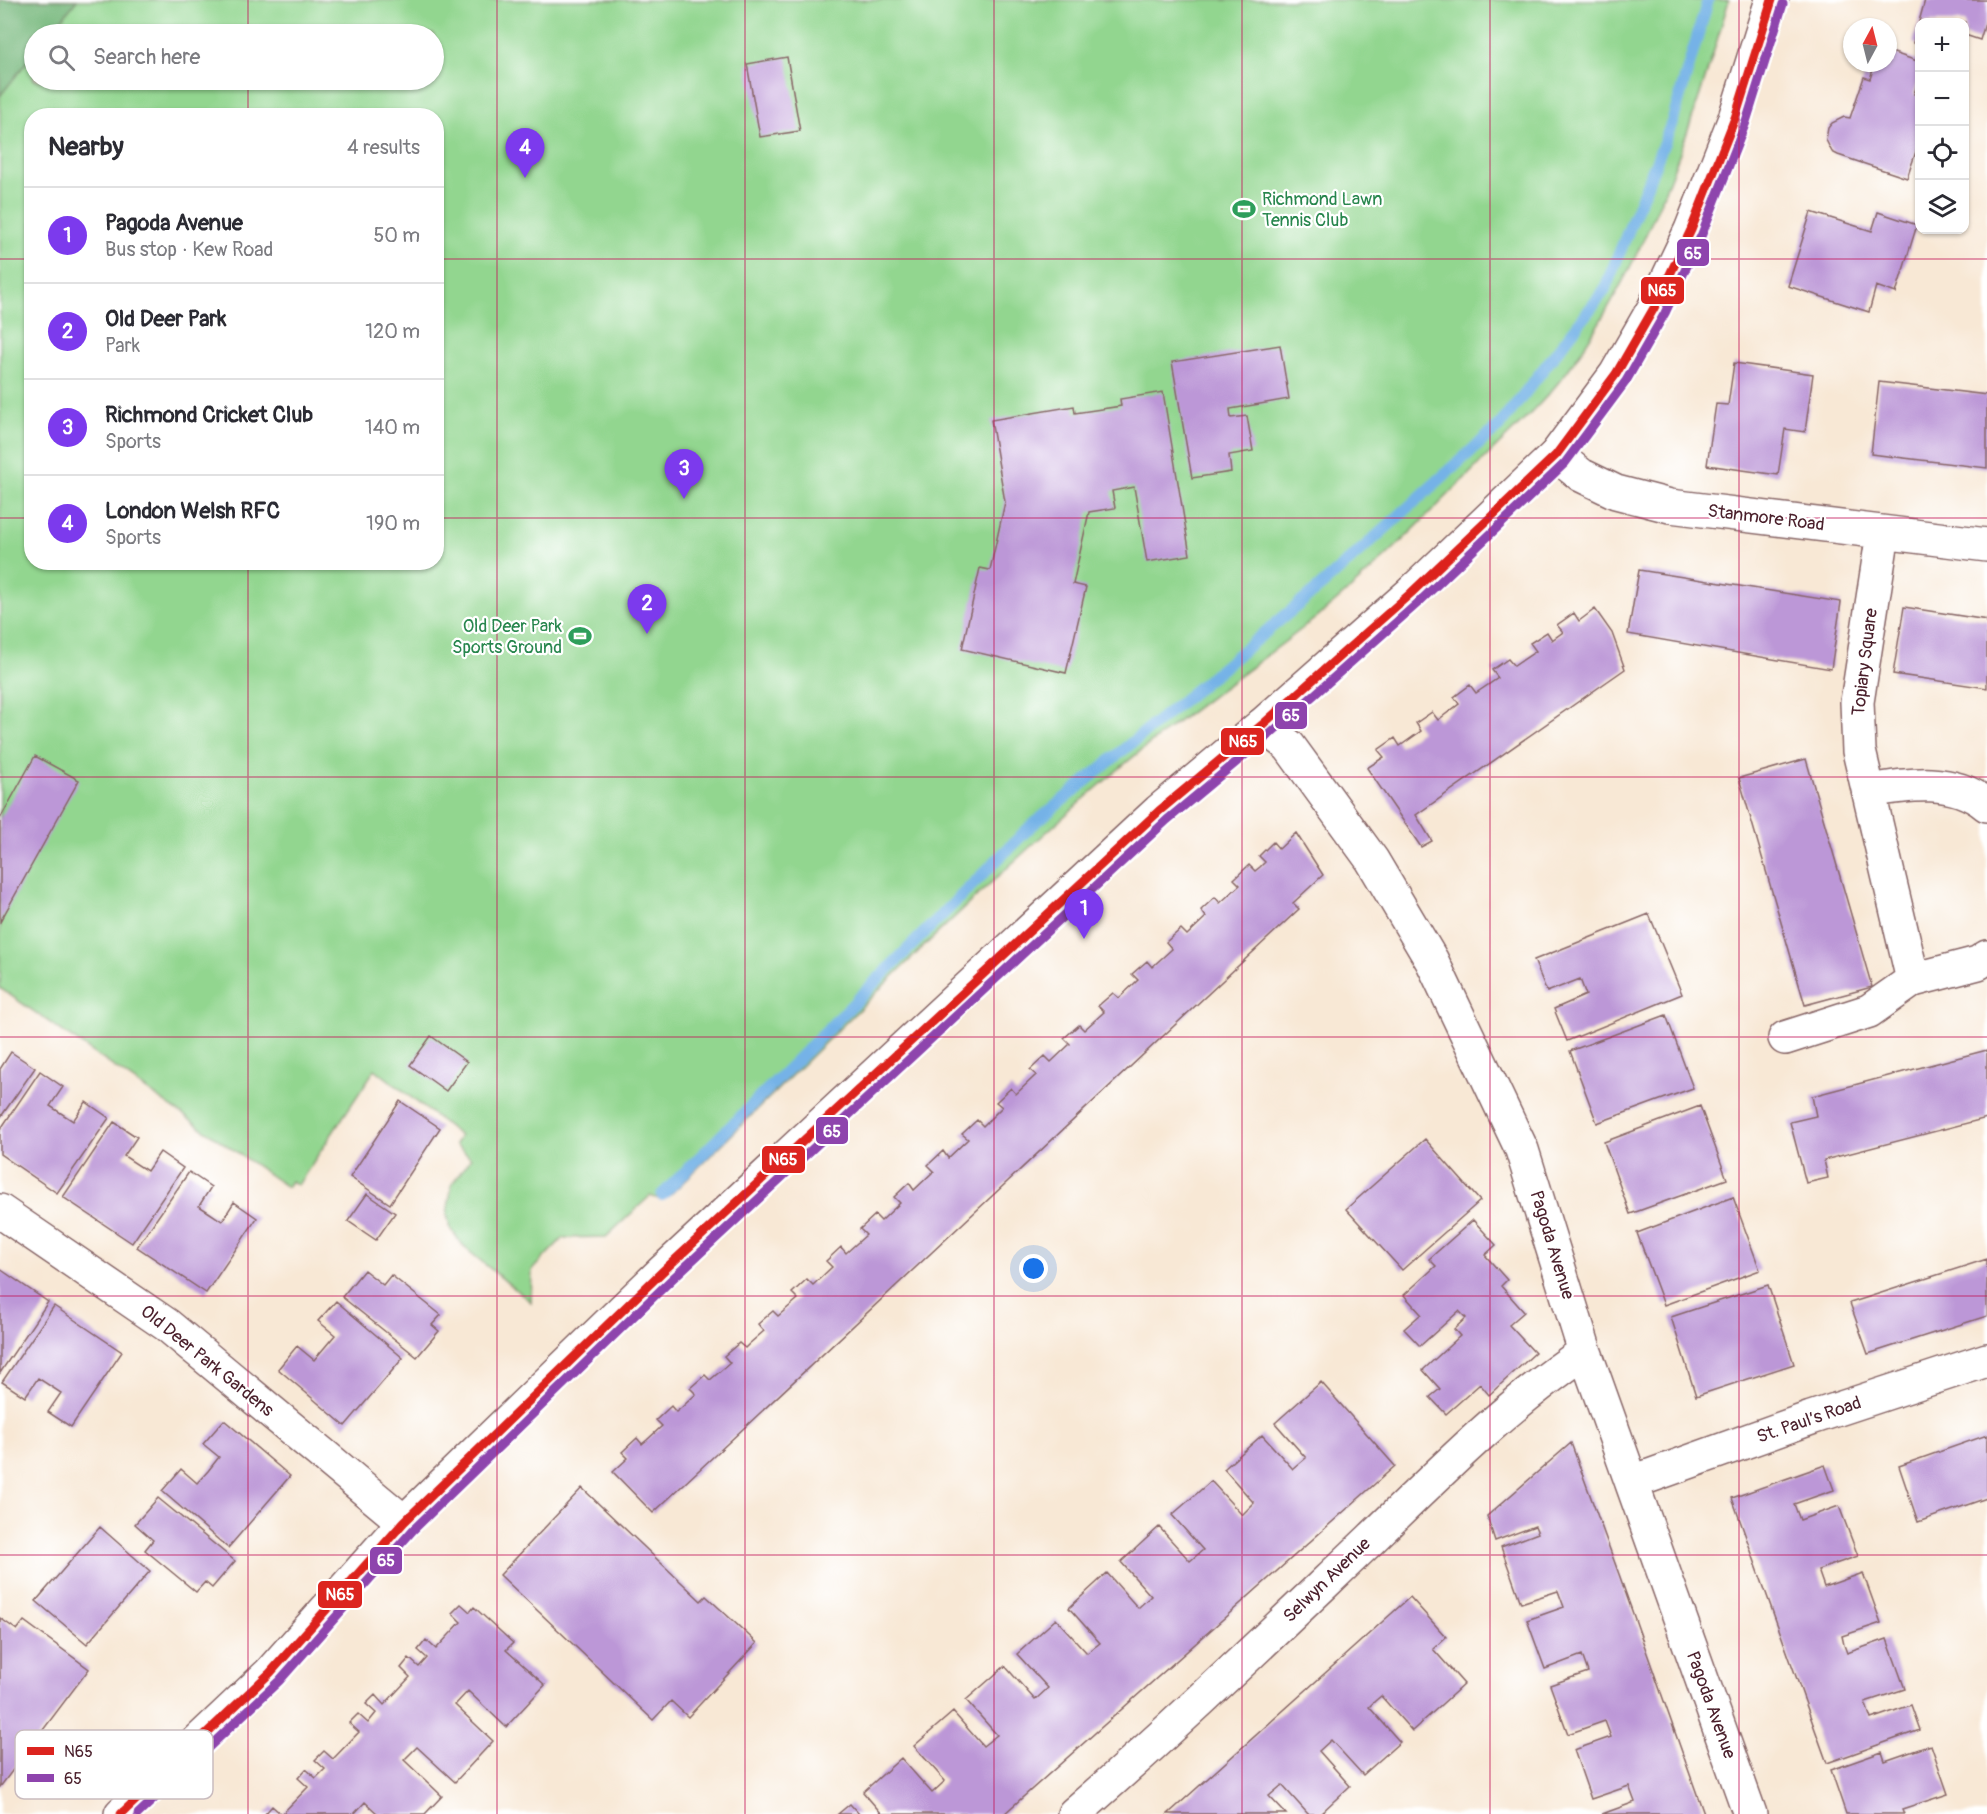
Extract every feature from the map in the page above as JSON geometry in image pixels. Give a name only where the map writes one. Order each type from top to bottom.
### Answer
[{"type":"street","points":[[210,1730],[270,1673],[404,1522],[662,1272],[1159,811],[1262,725],[1478,532],[1556,455],[1616,374],[1654,308],[1686,240],[1735,118],[1772,0]]},
{"type":"street","name":"Stanmore Road","points":[[1556,455],[1591,481],[1616,492],[1649,501],[1723,514],[1987,545]]},
{"type":"street","name":"Topiary Square","points":[[1883,533],[1857,702],[1859,750],[1913,980]]},
{"type":"street","name":"Pagoda Avenue","points":[[1262,725],[1289,746],[1365,850],[1432,961],[1522,1150],[1585,1352],[1750,1814]]},
{"type":"street","points":[[1869,790],[1918,783],[1971,792],[1987,805]]},
{"type":"street","points":[[1785,1038],[1869,1011],[1913,980],[1978,963],[1987,957]]},
{"type":"street","name":"Old Deer Park Gardens","points":[[0,1210],[167,1325],[404,1522]]},
{"type":"street","name":"Selwyn Avenue","points":[[1074,1814],[1164,1737],[1429,1483],[1542,1380],[1585,1352]]},
{"type":"street","name":"St. Paul’s Road","points":[[1633,1482],[1811,1418],[1987,1360]]},
{"type":"street","points":[[121,1814],[137,1799]]},
{"type":"green space","name":"Old Deer Park Sports Ground","points":[[0,0],[1729,0],[1700,96],[1646,235],[1599,324],[1561,380],[1538,406],[1362,579],[1297,633],[1145,747],[1062,818],[948,923],[670,1195],[659,1199],[650,1196],[606,1237],[563,1238],[532,1270],[531,1302],[464,1247],[450,1228],[447,1214],[452,1184],[471,1158],[455,1144],[460,1136],[375,1069],[298,1185],[291,1181],[287,1187],[0,988]]},
{"type":"green space","points":[[0,0],[77,0],[58,24],[24,24],[24,66],[0,96]]},
{"type":"building","points":[[1925,0],[1987,0],[1987,17],[1980,40],[1969,36],[1969,18],[1920,18]]},
{"type":"building","points":[[1897,54],[1915,60],[1915,155],[1907,178],[1838,155],[1832,152],[1826,140],[1828,128],[1832,123],[1844,117],[1850,118],[1864,77],[1870,79],[1872,72],[1897,72]]},
{"type":"building","points":[[787,57],[800,131],[760,137],[747,64]]},
{"type":"building","points":[[1811,212],[1872,231],[1878,212],[1915,224],[1915,231],[1896,293],[1876,286],[1869,312],[1788,286]]},
{"type":"building","points":[[1280,345],[1289,399],[1230,409],[1231,418],[1247,416],[1253,451],[1229,455],[1231,472],[1192,478],[1172,362]]},
{"type":"building","points":[[1734,363],[1813,374],[1805,432],[1785,429],[1778,475],[1707,465],[1716,404],[1728,405]]},
{"type":"building","points":[[1879,382],[1987,395],[1987,468],[1871,454]]},
{"type":"building","points":[[1163,392],[1190,555],[1147,562],[1134,487],[1112,491],[1115,508],[1089,512],[1073,584],[1086,587],[1066,673],[962,649],[980,568],[990,570],[1005,502],[991,420],[1074,406],[1075,413],[1121,406],[1120,399]]},
{"type":"building","points":[[1639,570],[1841,602],[1831,669],[1628,634]]},
{"type":"building","points":[[1904,607],[1987,620],[1987,688],[1893,674]]},
{"type":"building","points":[[1595,609],[1612,633],[1625,669],[1416,815],[1432,841],[1421,847],[1367,768],[1384,757],[1378,750],[1395,738],[1400,746],[1421,731],[1416,723],[1432,712],[1438,720],[1459,704],[1454,697],[1470,685],[1476,693],[1498,678],[1492,670],[1508,659],[1514,666],[1536,651],[1530,643],[1547,632],[1552,640],[1563,632],[1557,625],[1574,613],[1579,621]]},
{"type":"building","points":[[35,756],[79,780],[0,922],[0,819]]},
{"type":"building","points":[[1806,759],[1872,987],[1805,1005],[1739,778]]},
{"type":"building","points":[[1296,833],[1323,875],[1293,903],[1299,909],[653,1513],[613,1472],[628,1458],[622,1452],[637,1438],[642,1444],[647,1440],[662,1426],[656,1420],[671,1406],[676,1412],[681,1408],[696,1394],[690,1388],[705,1375],[710,1380],[730,1363],[724,1356],[739,1343],[745,1348],[764,1331],[758,1324],[773,1311],[778,1316],[798,1299],[792,1293],[807,1279],[813,1285],[832,1267],[826,1261],[841,1247],[846,1253],[866,1235],[860,1229],[875,1215],[881,1221],[900,1203],[894,1197],[909,1183],[914,1190],[934,1171],[928,1165],[943,1151],[948,1158],[968,1139],[962,1134],[977,1120],[983,1126],[1002,1107],[996,1102],[1011,1088],[1016,1094],[1036,1075],[1030,1070],[1045,1056],[1051,1062],[1070,1044],[1064,1038],[1079,1025],[1084,1030],[1104,1012],[1098,1006],[1113,993],[1119,998],[1138,980],[1132,974],[1147,961],[1152,967],[1172,949],[1166,942],[1181,929],[1187,935],[1206,917],[1201,910],[1215,897],[1220,903],[1240,885],[1234,879],[1249,865],[1255,871],[1260,867],[1265,862],[1259,856],[1273,842],[1279,849]]},
{"type":"building","points":[[1649,914],[1682,994],[1567,1041],[1554,1009],[1586,995],[1580,979],[1547,992],[1534,960]]},
{"type":"building","points":[[1666,1015],[1693,1088],[1597,1123],[1570,1051]]},
{"type":"building","points":[[431,1036],[467,1062],[446,1091],[410,1065]]},
{"type":"building","points":[[1987,1050],[1987,1118],[1824,1160],[1828,1178],[1806,1183],[1790,1122],[1816,1116],[1812,1096]]},
{"type":"building","points":[[11,1052],[35,1068],[0,1118],[0,1069]]},
{"type":"building","points":[[40,1071],[63,1087],[50,1106],[73,1121],[86,1102],[109,1118],[57,1193],[0,1154],[0,1130]]},
{"type":"building","points":[[400,1101],[440,1128],[390,1204],[350,1177]]},
{"type":"building","points":[[1700,1106],[1727,1179],[1630,1214],[1604,1142]]},
{"type":"building","points":[[114,1122],[137,1137],[124,1156],[147,1171],[160,1152],[183,1168],[132,1243],[63,1197]]},
{"type":"building","points":[[1425,1139],[1480,1201],[1402,1270],[1346,1209]]},
{"type":"building","points":[[189,1172],[211,1187],[199,1206],[222,1221],[234,1202],[257,1218],[206,1293],[137,1247]]},
{"type":"building","points":[[367,1194],[395,1213],[376,1240],[348,1221]]},
{"type":"building","points":[[1733,1197],[1760,1270],[1664,1305],[1637,1233]]},
{"type":"building","points":[[1473,1220],[1496,1245],[1485,1255],[1507,1280],[1501,1286],[1524,1312],[1509,1325],[1535,1353],[1489,1395],[1480,1384],[1446,1414],[1430,1397],[1440,1389],[1423,1370],[1460,1336],[1454,1329],[1466,1318],[1459,1311],[1420,1346],[1404,1329],[1421,1314],[1404,1295],[1436,1266],[1429,1259]]},
{"type":"building","points":[[1987,1259],[1987,1316],[1868,1354],[1850,1303]]},
{"type":"building","points":[[0,1269],[48,1302],[0,1373]]},
{"type":"building","points":[[364,1270],[383,1285],[391,1275],[441,1315],[432,1325],[439,1331],[417,1357],[342,1297]]},
{"type":"building","points":[[1768,1285],[1794,1364],[1696,1396],[1671,1317]]},
{"type":"building","points":[[336,1301],[403,1358],[345,1426],[278,1369],[297,1346],[314,1360],[335,1335],[318,1321]]},
{"type":"building","points":[[54,1306],[122,1352],[71,1427],[48,1412],[61,1393],[38,1378],[25,1397],[2,1382]]},
{"type":"building","points":[[1321,1382],[1395,1466],[1004,1814],[882,1814],[863,1792],[901,1758],[932,1793],[945,1781],[914,1746],[953,1712],[983,1746],[997,1735],[966,1700],[1005,1666],[1035,1700],[1048,1688],[1017,1654],[1056,1619],[1087,1653],[1100,1643],[1069,1608],[1107,1573],[1138,1608],[1151,1596],[1121,1562],[1159,1527],[1190,1561],[1203,1550],[1172,1515],[1211,1481],[1242,1515],[1254,1503],[1224,1469],[1262,1435],[1293,1469],[1306,1458],[1275,1423]]},
{"type":"building","points":[[224,1420],[290,1476],[228,1548],[162,1491],[181,1469],[197,1483],[208,1471],[219,1457],[203,1444]]},
{"type":"building","points":[[1987,1435],[1987,1498],[1918,1522],[1899,1466]]},
{"type":"building","points":[[1571,1443],[1704,1814],[1602,1814],[1635,1802],[1629,1786],[1591,1799],[1574,1750],[1611,1737],[1605,1721],[1568,1734],[1550,1685],[1588,1672],[1582,1655],[1545,1669],[1527,1620],[1564,1607],[1558,1591],[1521,1603],[1501,1547],[1538,1533],[1535,1526],[1495,1541],[1487,1516]]},
{"type":"building","points":[[1825,1465],[1834,1490],[1794,1504],[1800,1520],[1839,1506],[1858,1556],[1818,1570],[1824,1587],[1863,1573],[1881,1623],[1842,1636],[1844,1645],[1847,1653],[1887,1639],[1905,1689],[1865,1702],[1871,1719],[1911,1705],[1920,1730],[1827,1763],[1732,1498]]},
{"type":"building","points":[[582,1488],[701,1601],[706,1596],[757,1643],[688,1717],[671,1701],[653,1720],[500,1575]]},
{"type":"building","points":[[158,1498],[235,1561],[212,1588],[205,1582],[196,1592],[145,1550],[153,1540],[135,1524]]},
{"type":"building","points":[[100,1527],[150,1571],[87,1644],[36,1601]]},
{"type":"building","points":[[1410,1597],[1446,1637],[1433,1649],[1464,1684],[1412,1731],[1381,1696],[1375,1701],[1369,1707],[1400,1742],[1363,1775],[1331,1740],[1319,1751],[1350,1786],[1320,1814],[1308,1814],[1282,1785],[1269,1796],[1286,1814],[1168,1814]]},
{"type":"building","points":[[461,1604],[470,1612],[474,1607],[513,1643],[506,1650],[545,1685],[506,1727],[468,1691],[455,1705],[493,1741],[455,1782],[417,1747],[404,1760],[442,1796],[425,1814],[378,1814],[365,1802],[354,1814],[282,1814],[308,1787],[298,1778],[306,1769],[316,1778],[325,1769],[315,1760],[324,1751],[333,1759],[359,1732],[349,1723],[358,1714],[368,1723],[376,1713],[366,1704],[375,1695],[384,1705],[410,1677],[401,1668],[409,1658],[419,1667],[427,1658],[418,1650],[426,1640],[436,1649],[461,1622],[452,1613]]},
{"type":"building","points":[[0,1618],[17,1630],[24,1621],[89,1669],[43,1730],[15,1730],[15,1767],[0,1787]]},
{"type":"building","points":[[1931,1745],[1948,1794],[1902,1809],[1904,1814],[1846,1814],[1831,1770],[1882,1752],[1885,1761]]},
{"type":"building","points":[[850,1804],[859,1814],[838,1814]]},
{"type":"building","points":[[272,1806],[281,1814],[265,1814]]},
{"type":"waterway","points":[[662,1195],[1029,828],[1321,586],[1500,425],[1604,291],[1673,120],[1708,0]]},
{"type":"transit line","name":"N65","points":[[210,1730],[270,1673],[404,1522],[662,1272],[1159,811],[1262,725],[1411,593],[1556,455],[1616,374],[1654,308],[1691,230],[1735,118],[1772,0]]},
{"type":"transit line","name":"65","points":[[213,1743],[279,1681],[413,1530],[670,1281],[1167,820],[1270,734],[1419,602],[1565,463],[1626,381],[1665,313],[1702,234],[1746,122],[1783,4]]},
{"type":"transit line","name":"N65","points":[[121,1814],[137,1799]]},
{"type":"transit line","name":"65","points":[[138,1814],[154,1799]]},
{"type":"place","name":"London Welsh RFC","points":[[525,178]]},
{"type":"place","name":"Richmond Lawn Tennis Club","points":[[1244,209]]},
{"type":"place","name":"Richmond Cricket Club","points":[[684,499]]},
{"type":"place","name":"Old Deer Park","points":[[647,634]]},
{"type":"place","name":"Old Deer Park Sports Ground","points":[[580,636]]},
{"type":"place","name":"Pagoda Avenue","points":[[1084,939]]}]
